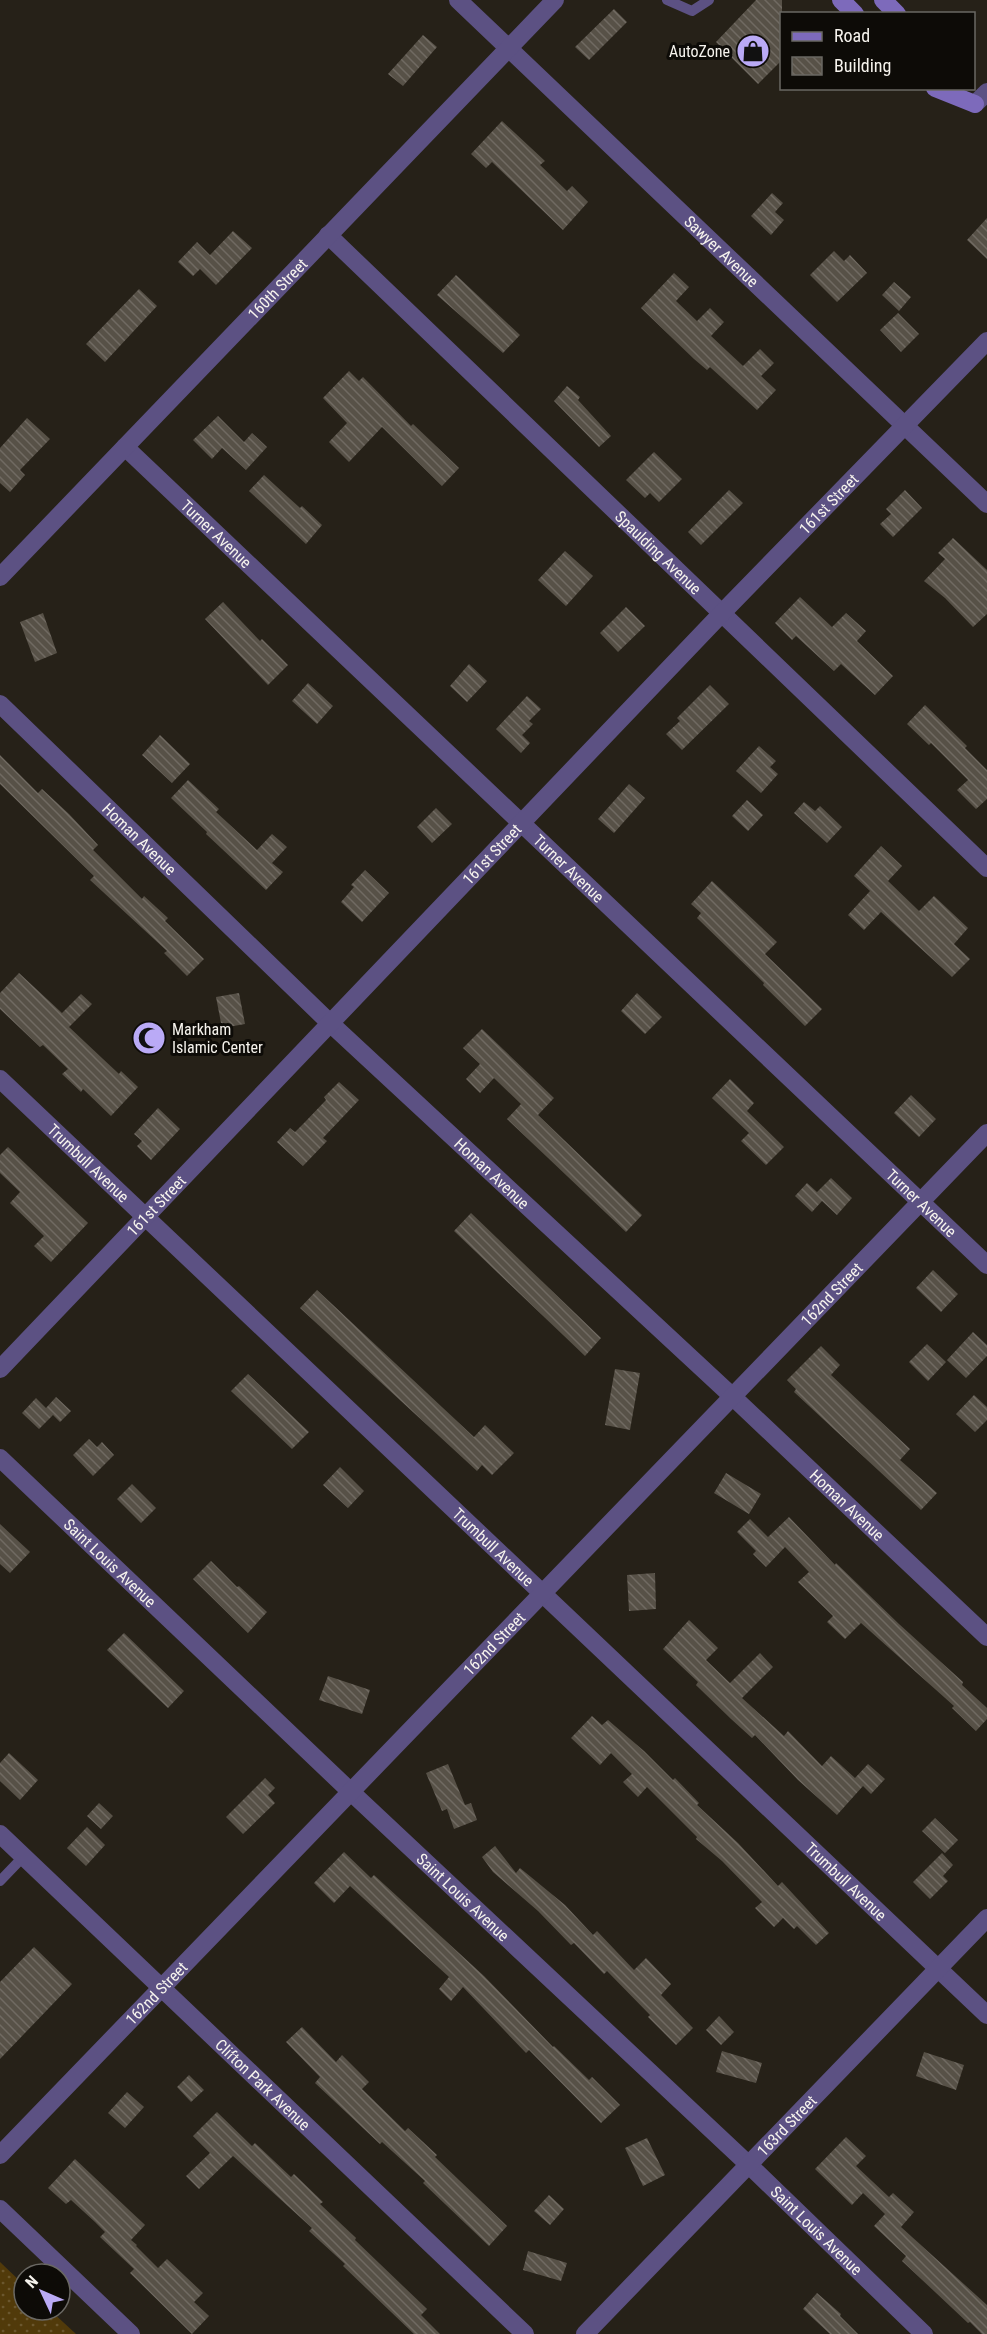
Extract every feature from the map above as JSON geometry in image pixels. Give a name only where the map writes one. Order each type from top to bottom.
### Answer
[{"type":"main road","points":[[841,0],[853,12]]},
{"type":"main road","points":[[883,0],[895,12]]},
{"type":"main road","points":[[942,90],[979,100]]},
{"type":"street","name":"Sawyer Avenue","points":[[458,0],[987,504]]},
{"type":"street","name":"160th Street","points":[[0,577],[555,0]]},
{"type":"street","name":"Spaulding Avenue","points":[[328,235],[987,868]]},
{"type":"street","name":"161st Street","points":[[0,1369],[722,613],[987,340]]},
{"type":"street","name":"Turner Avenue","points":[[125,447],[987,1265]]},
{"type":"street","name":"Homan Avenue","points":[[0,704],[330,1023],[732,1396],[987,1637]]},
{"type":"street","name":"Trumbull Avenue","points":[[0,1079],[987,2015]]},
{"type":"street","name":"162nd Street","points":[[0,2155],[987,1133]]},
{"type":"street","name":"Saint Louis Avenue","points":[[0,1458],[351,1792],[749,2165],[924,2334]]},
{"type":"street","name":"Clifton Park Avenue","points":[[0,1834],[525,2334]]},
{"type":"street","name":"163rd Street","points":[[585,2334],[987,1918]]},
{"type":"street","points":[[0,2209],[131,2334]]},
{"type":"lane","points":[[668,0],[692,11],[709,0]]},
{"type":"lane","points":[[0,1881],[24,1856]]},
{"type":"shaded area","points":[[0,2262],[12,2274],[12,2322],[63,2322],[76,2334],[0,2334]]},
{"type":"building","name":"AutoZone","points":[[756,0],[782,0],[780,62],[758,84],[716,42]]},
{"type":"building","points":[[614,9],[627,22],[589,60],[575,47]]},
{"type":"building","points":[[423,35],[437,47],[403,86],[388,74]]},
{"type":"building","points":[[502,121],[545,161],[540,165],[567,191],[572,186],[588,202],[563,230],[492,162],[486,168],[471,154]]},
{"type":"building","points":[[772,193],[783,203],[775,212],[784,220],[771,235],[751,216]]},
{"type":"building","points":[[987,218],[987,259],[967,240]]},
{"type":"building","points":[[233,231],[252,248],[216,285],[200,269],[193,276],[178,262],[197,242],[210,255]]},
{"type":"building","points":[[834,251],[844,261],[850,255],[867,273],[837,302],[810,275]]},
{"type":"building","points":[[674,273],[689,287],[676,301],[697,321],[710,308],[724,322],[711,336],[743,366],[760,349],[774,363],[761,376],[776,390],[757,410],[710,367],[707,370],[694,359],[641,308]]},
{"type":"building","points":[[456,275],[520,335],[503,353],[437,295]]},
{"type":"building","points":[[894,282],[911,297],[899,311],[882,295]]},
{"type":"building","points":[[139,289],[157,306],[105,362],[86,344]]},
{"type":"building","points":[[898,313],[919,334],[901,352],[880,330]]},
{"type":"building","points":[[349,371],[359,381],[363,377],[411,426],[413,424],[459,468],[442,486],[382,427],[349,462],[329,442],[347,423],[323,398]]},
{"type":"building","points":[[567,386],[580,397],[578,400],[611,436],[599,447],[554,401]]},
{"type":"building","points":[[218,416],[244,442],[252,433],[267,447],[246,470],[222,448],[212,459],[193,440]]},
{"type":"building","points":[[27,418],[50,439],[20,470],[25,475],[10,492],[0,483],[0,448]]},
{"type":"building","points":[[654,452],[682,479],[659,502],[650,493],[645,498],[626,480]]},
{"type":"building","points":[[264,475],[322,525],[306,544],[249,491]]},
{"type":"building","points":[[729,490],[743,503],[701,545],[688,532]]},
{"type":"building","points":[[905,490],[922,508],[893,537],[880,524],[891,514],[886,509]]},
{"type":"building","points":[[953,538],[987,570],[987,614],[973,627],[945,598],[924,581],[945,559],[938,553]]},
{"type":"building","points":[[565,551],[593,576],[566,606],[538,580]]},
{"type":"building","points":[[800,597],[832,627],[846,613],[866,631],[857,641],[893,676],[875,695],[841,664],[834,671],[796,636],[792,640],[775,623]]},
{"type":"building","points":[[223,602],[260,641],[262,639],[288,665],[268,685],[205,619]]},
{"type":"building","points":[[626,607],[645,626],[618,652],[600,633]]},
{"type":"building","points":[[43,613],[57,653],[35,662],[20,622]]},
{"type":"building","points":[[469,664],[487,681],[467,702],[450,686]]},
{"type":"building","points":[[308,683],[333,706],[317,724],[292,701]]},
{"type":"building","points":[[710,685],[729,704],[682,750],[666,734],[680,721],[677,718]]},
{"type":"building","points":[[527,696],[541,709],[529,721],[533,724],[522,735],[530,743],[521,753],[496,729]]},
{"type":"building","points":[[925,705],[967,746],[965,748],[987,770],[987,799],[976,809],[957,790],[968,780],[931,743],[929,745],[907,724]]},
{"type":"building","points":[[160,735],[190,764],[172,783],[142,755]]},
{"type":"building","points":[[759,746],[776,761],[770,767],[778,774],[761,793],[736,771]]},
{"type":"building","points":[[0,755],[38,793],[42,789],[69,814],[98,845],[93,850],[142,899],[144,896],[168,918],[165,921],[204,959],[187,976],[164,953],[167,951],[90,880],[94,876],[0,784]]},
{"type":"building","points":[[188,780],[219,809],[216,812],[257,850],[272,834],[287,847],[272,863],[283,872],[266,890],[171,798]]},
{"type":"building","points":[[629,784],[645,798],[614,833],[598,819]]},
{"type":"building","points":[[747,800],[763,815],[748,831],[732,816]]},
{"type":"building","points":[[804,802],[815,811],[820,806],[842,827],[827,843],[794,813]]},
{"type":"building","points":[[436,808],[452,824],[432,843],[417,827]]},
{"type":"building","points":[[881,846],[902,866],[888,881],[919,911],[934,896],[968,928],[954,944],[970,959],[952,977],[881,912],[864,930],[848,915],[870,891],[854,876]]},
{"type":"building","points":[[365,870],[389,893],[362,922],[341,902],[354,887],[351,885]]},
{"type":"building","points":[[712,881],[777,942],[765,954],[822,1009],[805,1026],[697,918],[701,913],[691,904]]},
{"type":"building","points":[[19,973],[62,1013],[81,994],[92,1004],[69,1027],[119,1074],[121,1071],[138,1087],[111,1116],[83,1089],[81,1092],[62,1074],[68,1069],[43,1045],[40,1047],[0,1009],[0,993]]},
{"type":"building","points":[[239,993],[245,1024],[222,1028],[216,997]]},
{"type":"building","points":[[637,993],[662,1017],[645,1034],[621,1011]]},
{"type":"building","points":[[482,1029],[554,1098],[538,1115],[642,1215],[626,1232],[507,1119],[521,1104],[494,1078],[480,1093],[466,1079],[480,1064],[463,1048]]},
{"type":"building","points":[[730,1079],[754,1103],[747,1111],[784,1147],[766,1165],[741,1141],[749,1133],[712,1098]]},
{"type":"building","points":[[339,1082],[359,1100],[323,1138],[327,1141],[303,1166],[277,1142],[290,1128],[295,1132],[326,1100],[324,1097]]},
{"type":"building","points":[[911,1095],[936,1119],[919,1137],[894,1113]]},
{"type":"building","points":[[158,1108],[180,1129],[151,1160],[137,1146],[142,1141],[134,1134]]},
{"type":"building","points":[[8,1147],[88,1223],[51,1262],[34,1246],[44,1236],[10,1203],[20,1192],[0,1173],[0,1155]]},
{"type":"building","points":[[831,1178],[852,1198],[837,1215],[822,1201],[812,1212],[795,1196],[807,1183],[817,1192]]},
{"type":"building","points":[[471,1213],[601,1338],[585,1356],[454,1231]]},
{"type":"building","points":[[933,1270],[958,1294],[941,1312],[916,1288]]},
{"type":"building","points":[[317,1290],[474,1437],[485,1425],[514,1453],[492,1475],[482,1465],[477,1471],[300,1308]]},
{"type":"building","points":[[973,1332],[987,1345],[987,1356],[966,1378],[947,1360]]},
{"type":"building","points":[[927,1344],[946,1362],[928,1381],[909,1362]]},
{"type":"building","points":[[821,1346],[840,1365],[831,1375],[910,1449],[900,1460],[937,1493],[921,1510],[794,1392],[796,1389],[787,1380]]},
{"type":"building","points":[[615,1369],[640,1373],[630,1430],[605,1425]]},
{"type":"building","points":[[248,1374],[309,1432],[292,1449],[231,1391]]},
{"type":"building","points":[[974,1395],[987,1407],[987,1420],[975,1432],[956,1414]]},
{"type":"building","points":[[56,1397],[71,1411],[60,1422],[53,1415],[39,1429],[22,1413],[36,1398],[46,1408]]},
{"type":"building","points":[[89,1439],[97,1447],[102,1442],[114,1455],[93,1476],[73,1455]]},
{"type":"building","points":[[340,1467],[364,1491],[348,1508],[323,1485]]},
{"type":"building","points":[[726,1473],[761,1494],[749,1514],[714,1493]]},
{"type":"building","points":[[132,1484],[156,1508],[141,1523],[117,1499]]},
{"type":"building","points":[[789,1517],[835,1565],[836,1563],[963,1682],[962,1685],[987,1708],[987,1719],[976,1731],[952,1708],[954,1706],[861,1623],[845,1639],[827,1622],[833,1616],[798,1582],[809,1572],[785,1547],[766,1567],[753,1554],[756,1551],[737,1532],[750,1519],[768,1537]]},
{"type":"building","points":[[0,1524],[30,1552],[10,1573],[0,1564]]},
{"type":"building","points":[[211,1561],[267,1612],[248,1633],[193,1579]]},
{"type":"building","points":[[655,1573],[656,1609],[629,1611],[627,1575]]},
{"type":"building","points":[[689,1620],[718,1648],[706,1660],[730,1683],[760,1653],[773,1667],[742,1698],[784,1736],[788,1731],[822,1766],[831,1756],[855,1778],[868,1764],[885,1779],[871,1794],[863,1786],[837,1815],[798,1780],[755,1735],[752,1738],[731,1719],[696,1685],[698,1682],[663,1649]]},
{"type":"building","points":[[124,1633],[184,1691],[168,1708],[107,1650]]},
{"type":"building","points":[[328,1676],[370,1690],[362,1714],[319,1700]]},
{"type":"building","points":[[592,1716],[602,1725],[608,1720],[673,1780],[675,1778],[699,1803],[697,1805],[738,1843],[778,1886],[782,1882],[829,1933],[816,1945],[797,1926],[794,1929],[783,1918],[774,1927],[755,1908],[762,1902],[722,1861],[696,1839],[697,1837],[647,1787],[638,1797],[623,1782],[632,1774],[611,1753],[600,1765],[571,1738]]},
{"type":"building","points":[[9,1753],[38,1780],[20,1800],[0,1781],[0,1763]]},
{"type":"building","points":[[448,1764],[465,1805],[471,1803],[477,1820],[454,1829],[447,1809],[442,1811],[426,1773]]},
{"type":"building","points":[[265,1778],[275,1788],[268,1795],[275,1803],[243,1834],[226,1817]]},
{"type":"building","points":[[99,1803],[113,1816],[101,1829],[87,1816]]},
{"type":"building","points":[[935,1818],[958,1840],[945,1853],[922,1831]]},
{"type":"building","points":[[87,1827],[105,1845],[86,1866],[67,1848]]},
{"type":"building","points":[[495,1846],[516,1873],[520,1868],[565,1905],[593,1935],[597,1931],[634,1970],[646,1958],[671,1984],[661,1995],[693,2028],[676,2045],[607,1971],[604,1974],[574,1943],[571,1945],[538,1911],[493,1872],[482,1857]]},
{"type":"building","points":[[344,1852],[371,1878],[374,1875],[484,1976],[553,2047],[589,2080],[592,2077],[620,2105],[601,2123],[529,2050],[526,2053],[463,1987],[451,2001],[439,1989],[449,1977],[350,1886],[334,1903],[314,1883]]},
{"type":"building","points":[[942,1853],[953,1865],[943,1876],[948,1881],[930,1899],[913,1882]]},
{"type":"building","points":[[34,1947],[72,1984],[0,2059],[0,1982]]},
{"type":"building","points":[[719,2016],[734,2032],[721,2045],[706,2030]]},
{"type":"building","points":[[302,2027],[336,2062],[342,2055],[369,2082],[362,2089],[405,2131],[408,2128],[437,2155],[435,2157],[507,2226],[489,2246],[423,2183],[425,2181],[382,2142],[380,2144],[315,2083],[320,2077],[286,2042]]},
{"type":"building","points":[[722,2051],[762,2063],[756,2083],[716,2072]]},
{"type":"building","points":[[924,2052],[964,2065],[956,2090],[916,2076]]},
{"type":"building","points":[[189,2075],[204,2090],[191,2102],[177,2087]]},
{"type":"building","points":[[127,2092],[144,2107],[125,2128],[108,2113]]},
{"type":"building","points":[[217,2112],[252,2146],[255,2143],[291,2177],[294,2174],[323,2202],[320,2204],[427,2309],[421,2315],[440,2334],[414,2334],[309,2231],[312,2228],[233,2156],[199,2189],[186,2176],[210,2153],[193,2136]]},
{"type":"building","points":[[846,2137],[866,2156],[856,2166],[889,2197],[893,2193],[914,2212],[901,2227],[987,2305],[987,2334],[982,2334],[970,2322],[968,2323],[902,2261],[906,2256],[874,2226],[885,2214],[863,2193],[852,2205],[815,2169]]},
{"type":"building","points":[[647,2138],[665,2175],[643,2186],[625,2148]]},
{"type":"building","points":[[75,2159],[145,2225],[131,2240],[136,2246],[158,2268],[167,2259],[203,2293],[194,2302],[209,2316],[192,2334],[130,2273],[134,2269],[100,2237],[105,2232],[71,2200],[66,2204],[48,2188]]},
{"type":"building","points":[[549,2195],[564,2209],[550,2225],[534,2211]]},
{"type":"building","points":[[528,2251],[567,2263],[561,2281],[523,2270]]},
{"type":"building","points":[[817,2293],[841,2314],[840,2316],[858,2334],[830,2334],[803,2309]]},
{"type":"place","name":"AutoZone","points":[[753,51]]},
{"type":"place","name":"Markham Islamic Center","points":[[149,1038]]}]
